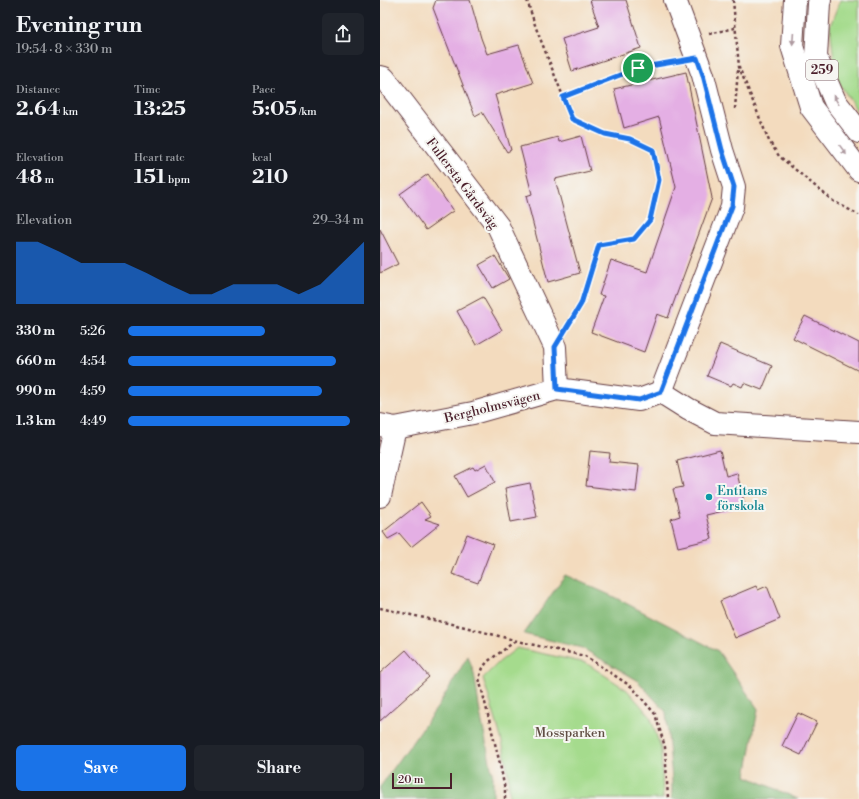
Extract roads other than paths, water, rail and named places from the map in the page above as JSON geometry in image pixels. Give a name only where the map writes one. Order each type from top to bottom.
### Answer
[{"type":"street","points":[[675,0],[696,57],[734,187],[732,206],[661,392],[688,410],[715,423],[859,432]]},
{"type":"street","points":[[795,0],[792,46],[811,107],[859,170]]},
{"type":"street","name":"259","points":[[820,0],[816,57],[835,101],[859,132]]},
{"type":"street","name":"Fullersta Gårdsväg","points":[[380,77],[384,78],[498,226],[555,347],[557,389]]},
{"type":"street","name":"Bergholmsvägen","points":[[388,426],[473,414],[557,389],[639,400],[661,392]]},
{"type":"street","points":[[380,496],[388,426]]},
{"type":"place","name":"Entitans förskola","points":[[709,497]]},
{"type":"park label","name":"Mossparken","points":[[570,732]]}]
